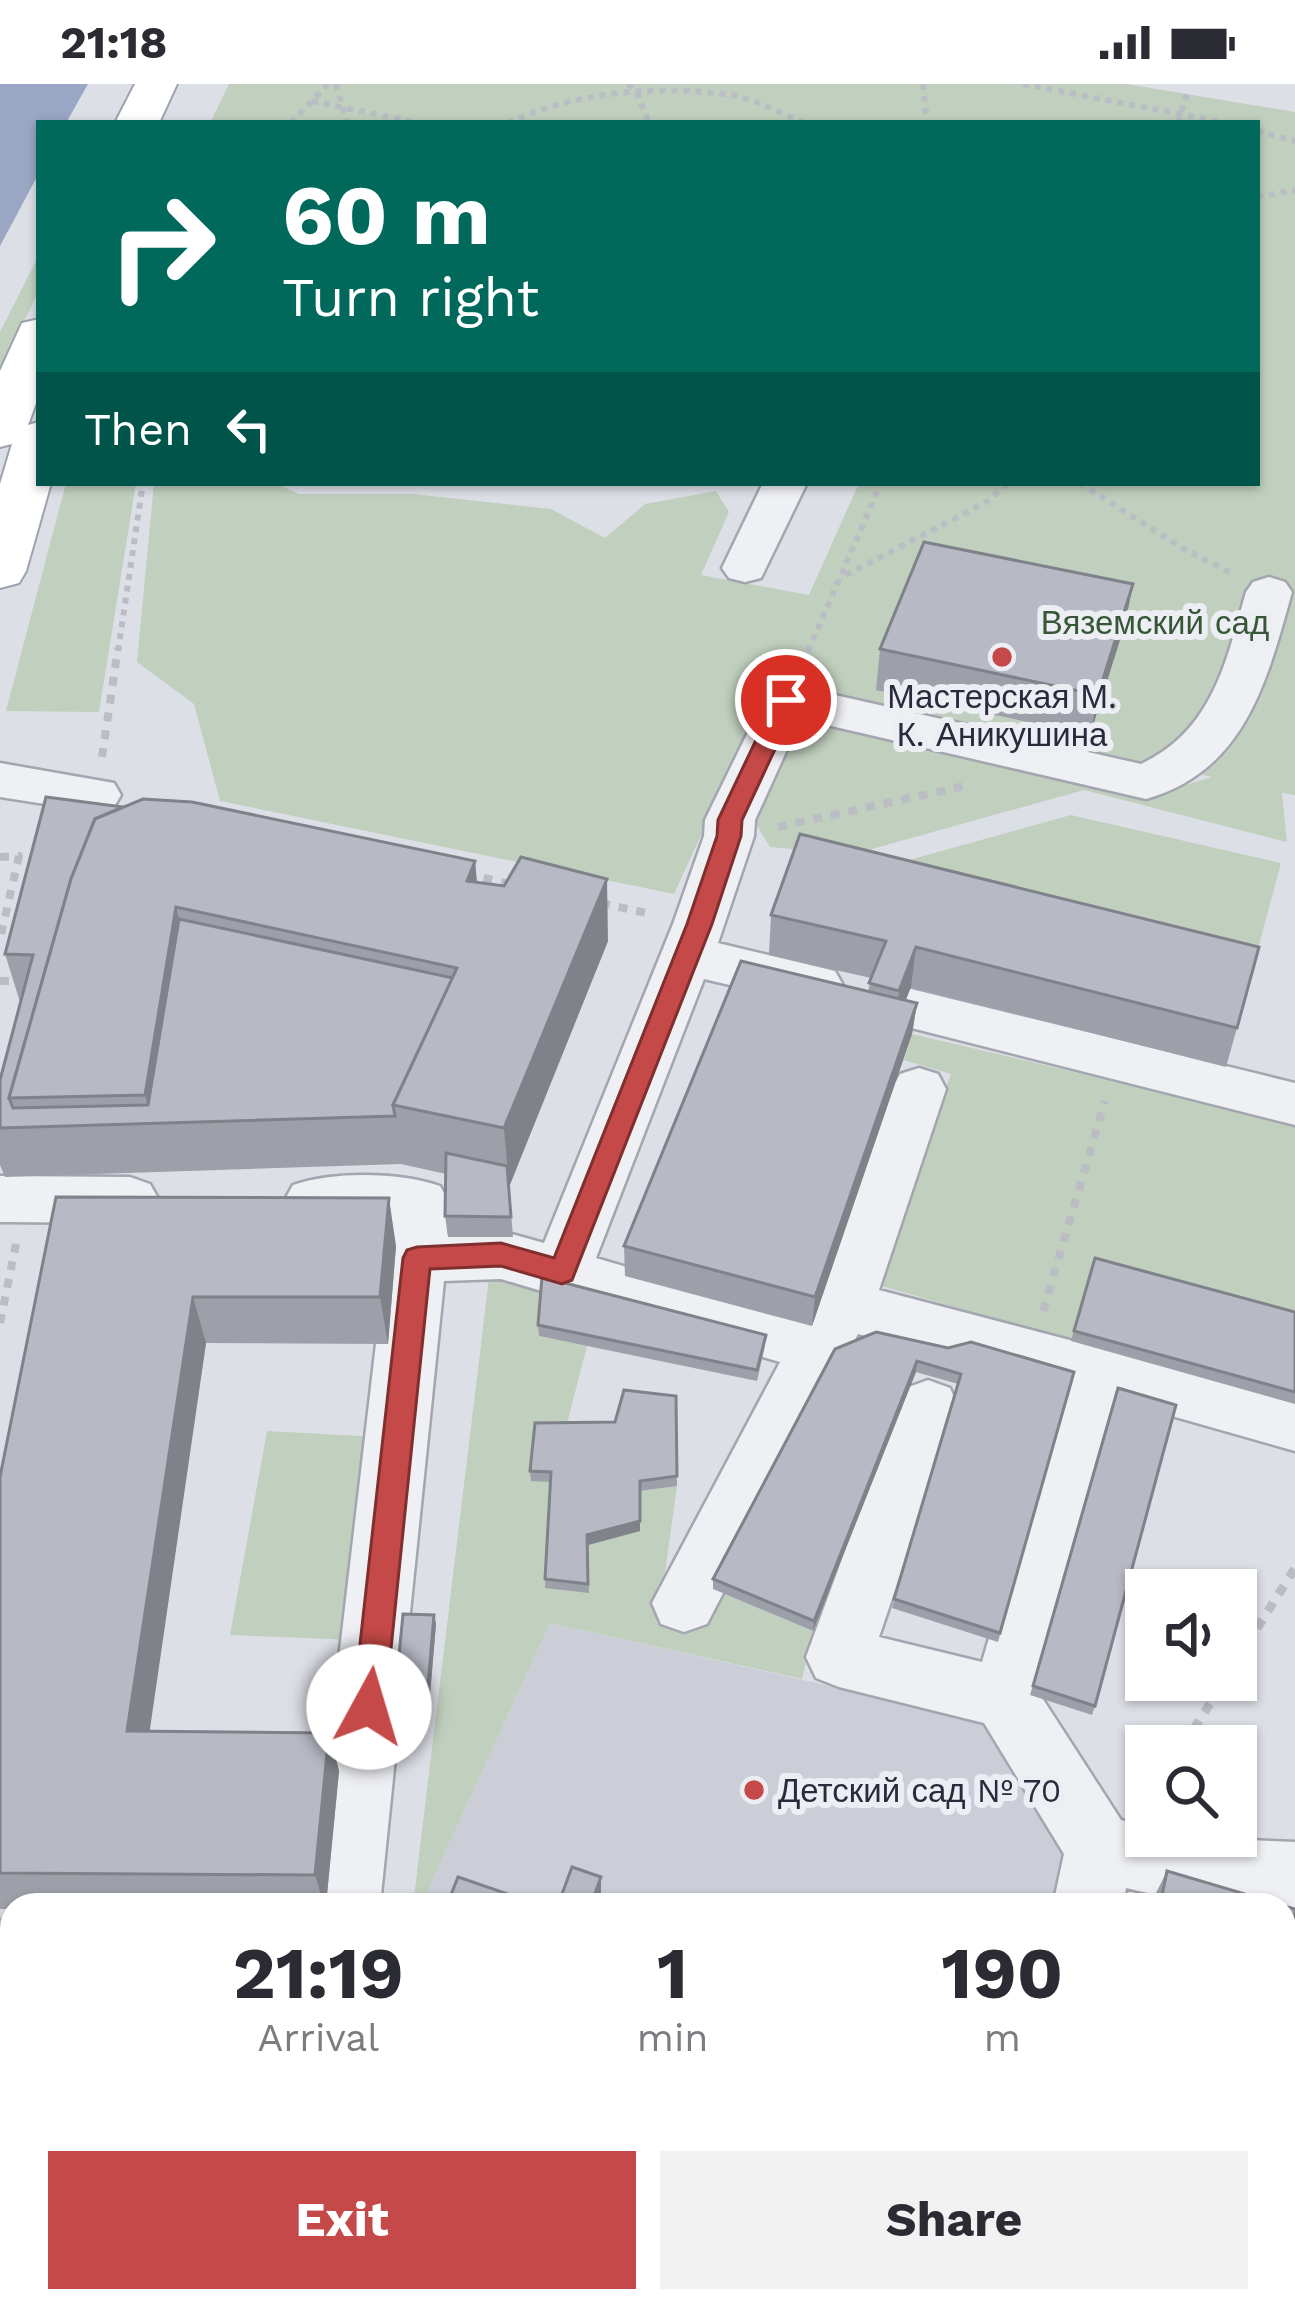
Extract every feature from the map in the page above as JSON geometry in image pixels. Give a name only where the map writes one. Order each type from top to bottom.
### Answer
[{"type":"main road","points":[[138,120],[156,84]]},
{"type":"main road","points":[[175,120],[192,84]]},
{"type":"main road","points":[[0,432],[36,340]]},
{"type":"main road","points":[[0,571],[36,446]]},
{"type":"street","points":[[745,568],[784,486]]},
{"type":"street","points":[[562,1272],[693,940],[729,836],[730,820],[786,700],[1146,782],[1175,772],[1209,743],[1234,710],[1269,592]]},
{"type":"street","points":[[0,780],[96,795]]},
{"type":"street","points":[[693,940],[888,1003],[1295,1104]]},
{"type":"street","points":[[684,1604],[831,1327],[919,1089]]},
{"type":"street","points":[[7,1188],[187,1201]]},
{"type":"street","points":[[256,1201],[420,1202],[346,1893]]},
{"type":"street","points":[[417,1258],[501,1255],[562,1272],[831,1327],[1030,1353],[1295,1425]]},
{"type":"street","points":[[1096,1370],[1005,1698],[1094,1877],[1191,1869],[1295,1876]]},
{"type":"street","points":[[928,1406],[839,1657],[1005,1698]]},
{"type":"path","points":[[294,120],[332,84],[346,120]]},
{"type":"path","points":[[628,84],[648,120]]},
{"type":"path","points":[[923,84],[928,120]]},
{"type":"path","points":[[1023,84],[1215,120]]},
{"type":"path","points":[[1179,120],[1188,91]]},
{"type":"path","points":[[514,120],[580,94],[637,93],[733,95],[799,120]]},
{"type":"path","points":[[312,100],[404,120]]},
{"type":"path","points":[[1260,132],[1295,141]]},
{"type":"path","points":[[1260,196],[1295,190]]},
{"type":"path","points":[[96,795],[143,486]]},
{"type":"path","points":[[786,700],[880,486]]},
{"type":"path","points":[[844,576],[988,501],[1005,486]]},
{"type":"path","points":[[1085,486],[1182,548],[1269,592]]},
{"type":"path","points":[[729,836],[864,812],[1058,762]]},
{"type":"path","points":[[0,857],[19,856],[0,939]]},
{"type":"path","points":[[444,869],[514,884]]},
{"type":"path","points":[[584,899],[693,940]]},
{"type":"path","points":[[0,981],[27,980]]},
{"type":"path","points":[[1030,1353],[1117,1060]]},
{"type":"path","points":[[0,1323],[7,1188]]},
{"type":"path","points":[[1257,1629],[1295,1568]]},
{"type":"shaded area","name":"Детский сад № 70","points":[[550,1623],[998,1724],[1073,1857],[1065,1893],[426,1893]]},
{"type":"green space","name":"Вяземский сад","points":[[229,84],[1126,84],[1295,112],[1295,795],[1282,793],[1287,842],[1084,790],[854,854],[770,847],[752,818],[808,719],[1153,795],[1212,777],[772,680],[674,894],[220,801],[194,704],[137,662],[154,486],[282,486],[299,494],[413,494],[551,509],[605,538],[645,504],[716,491],[729,512],[701,575],[809,595],[858,486],[1260,486],[1260,120],[211,120]]},
{"type":"green space","points":[[36,261],[36,296],[0,373],[0,332]]},
{"type":"green space","points":[[65,486],[136,486],[99,712],[6,711]]},
{"type":"green space","points":[[1071,815],[1281,863],[1255,960],[873,870]]},
{"type":"green space","points":[[912,1034],[1295,1123],[1295,1324],[1071,1341],[875,1284],[951,1074],[904,1060]]},
{"type":"green space","points":[[490,1270],[543,1287],[539,1336],[587,1346],[552,1482],[588,1545],[639,1531],[640,1491],[677,1486],[660,1609],[713,1589],[813,1631],[802,1679],[550,1623],[426,1893],[414,1893]]},
{"type":"green space","points":[[267,1431],[379,1437],[355,1640],[230,1635]]},
{"type":"water","points":[[0,84],[88,84],[68,120],[36,120],[36,179],[0,246]]},
{"type":"building","name":"Мастерская М. К. Аникушина","points":[[924,542],[1133,584],[1098,695],[880,649]]},
{"type":"building","points":[[46,797],[123,807],[95,819],[71,879],[9,1098],[13,1108],[148,1105],[179,919],[453,978],[393,1105],[395,1116],[0,1128],[0,1080],[33,955],[5,954]]},
{"type":"building","points":[[143,799],[192,802],[475,861],[467,881],[504,886],[521,857],[607,879],[504,1128],[393,1105],[457,968],[176,907],[145,1095],[9,1098],[71,879],[95,819]]},
{"type":"building","points":[[800,834],[1259,947],[1237,1028],[916,947],[899,991],[869,983],[886,941],[771,915]]},
{"type":"building","points":[[741,961],[917,1003],[815,1297],[624,1246]]},
{"type":"building","points":[[446,1153],[507,1166],[511,1217],[445,1216]]},
{"type":"building","points":[[56,1197],[389,1198],[380,1297],[193,1297],[127,1731],[329,1733],[315,1875],[0,1873],[0,1477]]},
{"type":"building","points":[[1095,1258],[1295,1312],[1295,1392],[1074,1331]]},
{"type":"building","points":[[542,1277],[766,1335],[757,1370],[538,1325]]},
{"type":"building","points":[[876,1332],[948,1348],[971,1342],[1074,1372],[1000,1633],[894,1599],[961,1374],[917,1361],[814,1621],[713,1579],[835,1349]]},
{"type":"building","points":[[1118,1388],[1176,1405],[1132,1569],[1125,1569],[1125,1595],[1095,1706],[1033,1686]]},
{"type":"building","points":[[624,1390],[676,1396],[677,1476],[640,1481],[640,1521],[587,1535],[588,1584],[545,1579],[551,1472],[530,1471],[535,1423],[615,1422]]},
{"type":"building","points":[[403,1614],[434,1615],[426,1709],[394,1707]]},
{"type":"building","points":[[572,1867],[601,1877],[595,1893],[562,1893]]},
{"type":"building","points":[[1167,1871],[1241,1893],[1162,1893]]},
{"type":"building","points":[[458,1877],[505,1893],[452,1893]]},
{"type":"place","name":"Мастерская М. К. Аникушина","points":[[1002,657]]},
{"type":"place","name":"Детский сад № 70","points":[[754,1790]]},
{"type":"route","points":[[369,1707],[417,1258],[501,1255],[562,1272],[699,924],[729,836],[730,820],[786,700]]}]
